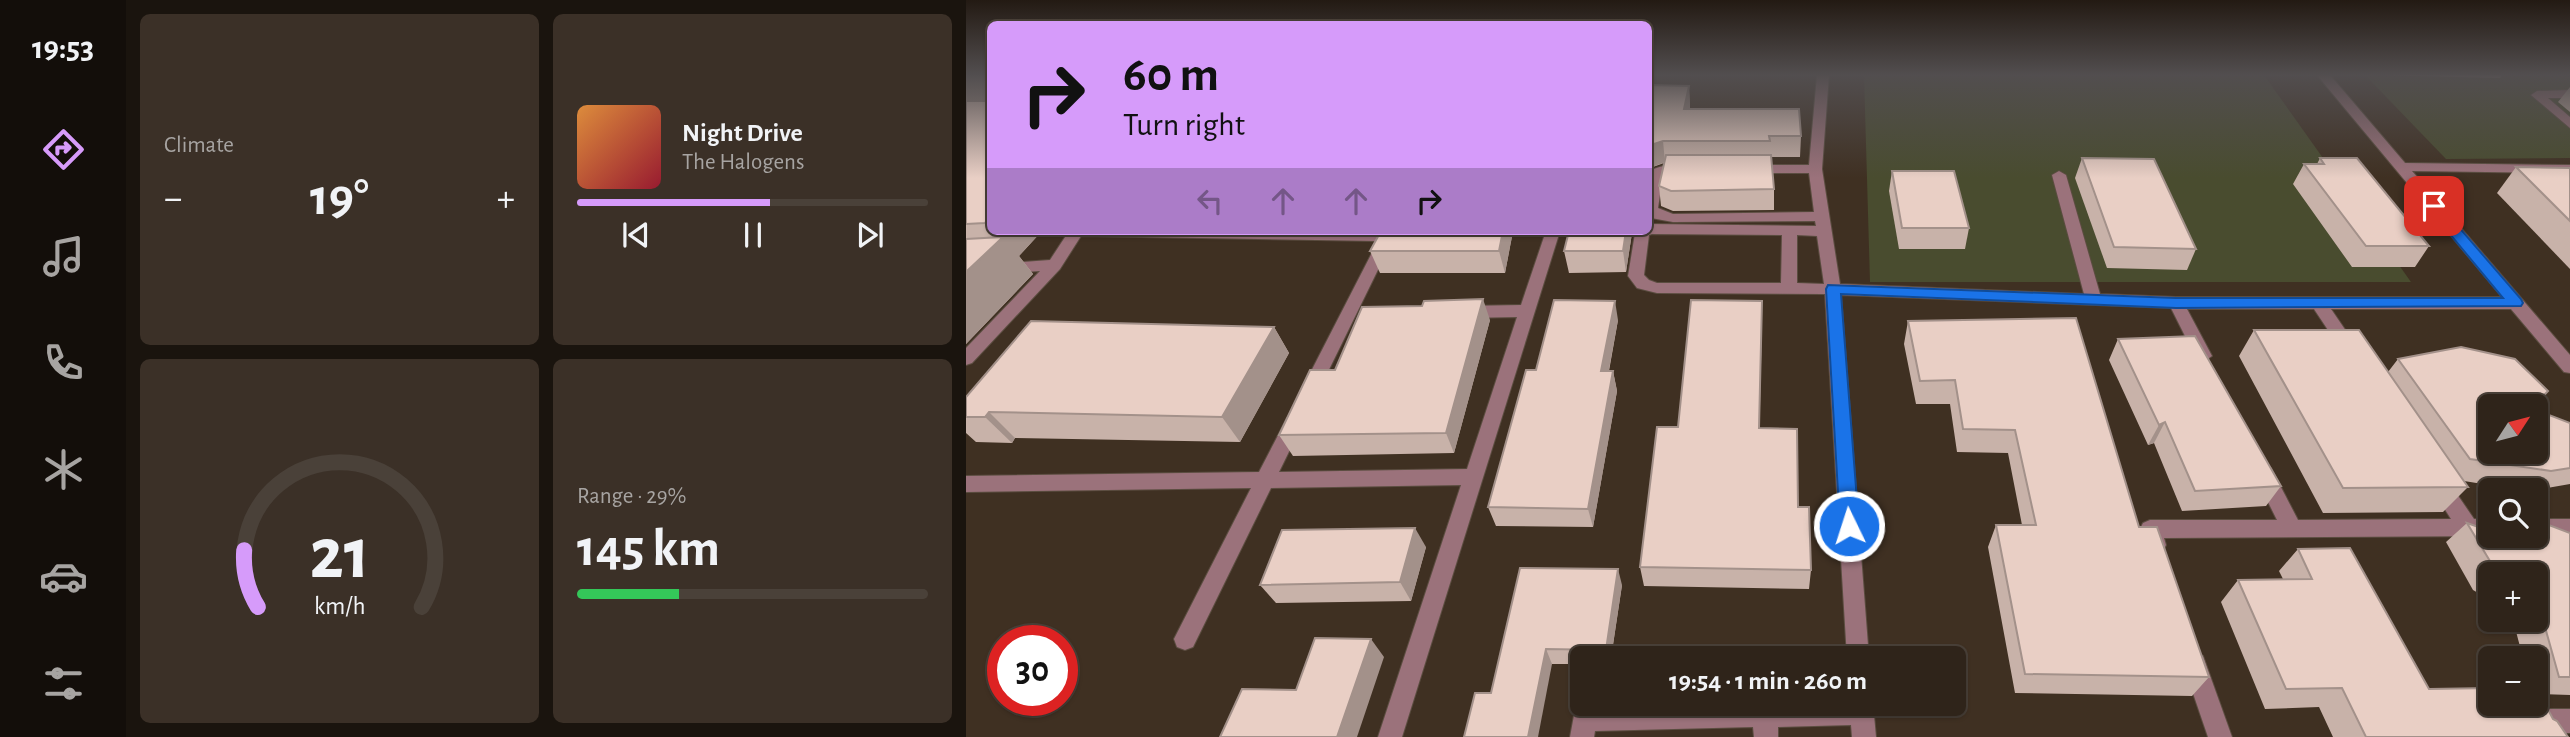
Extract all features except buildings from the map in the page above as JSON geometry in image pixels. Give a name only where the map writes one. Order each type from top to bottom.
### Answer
[{"type":"street","points":[[1820,109],[1815,169],[1833,289],[1857,646]]},
{"type":"street","points":[[2352,109],[2516,303],[2562,349],[2570,367]]},
{"type":"street","points":[[2553,109],[2570,124]]},
{"type":"street","points":[[2401,167],[2570,169]]},
{"type":"street","points":[[1652,202],[1656,173],[1665,169],[1703,169]]},
{"type":"street","points":[[1728,169],[1815,169]]},
{"type":"street","points":[[2059,175],[2092,298]]},
{"type":"street","points":[[1652,210],[1656,215],[1673,218],[1822,224]]},
{"type":"street","points":[[1652,230],[1790,231],[1822,224]]},
{"type":"street","points":[[1789,289],[1790,231]]},
{"type":"street","points":[[966,359],[1055,265],[1074,235]]},
{"type":"street","points":[[1185,639],[1266,479],[1355,315],[1388,235]]},
{"type":"street","points":[[1390,737],[1552,235]]},
{"type":"street","points":[[1642,235],[1636,276],[1643,284],[1657,288],[1833,289],[2176,303],[2516,303]]},
{"type":"street","points":[[966,271],[1055,265]]},
{"type":"street","points":[[2176,303],[2213,375]]},
{"type":"street","points":[[2319,303],[2358,361]]},
{"type":"street","points":[[1452,313],[1528,311]]},
{"type":"street","points":[[2256,458],[2292,528]]},
{"type":"street","points":[[2432,472],[2468,528]]},
{"type":"street","points":[[966,484],[1474,477]]},
{"type":"street","points":[[2163,568],[2150,528],[2478,528]]},
{"type":"street","points":[[2548,528],[2570,528]]},
{"type":"street","points":[[2189,646],[2220,737]]},
{"type":"street","points":[[1583,737],[1584,719],[1765,726],[1863,718]]},
{"type":"street","points":[[2537,737],[2527,721],[2570,721]]},
{"type":"green space","points":[[1865,109],[2288,109],[2411,282],[1870,282]]},
{"type":"green space","points":[[2398,109],[2570,109],[2570,158],[2446,159]]},
{"type":"route","points":[[1849,526],[1833,289],[2176,303],[2516,303],[2434,206]]}]
